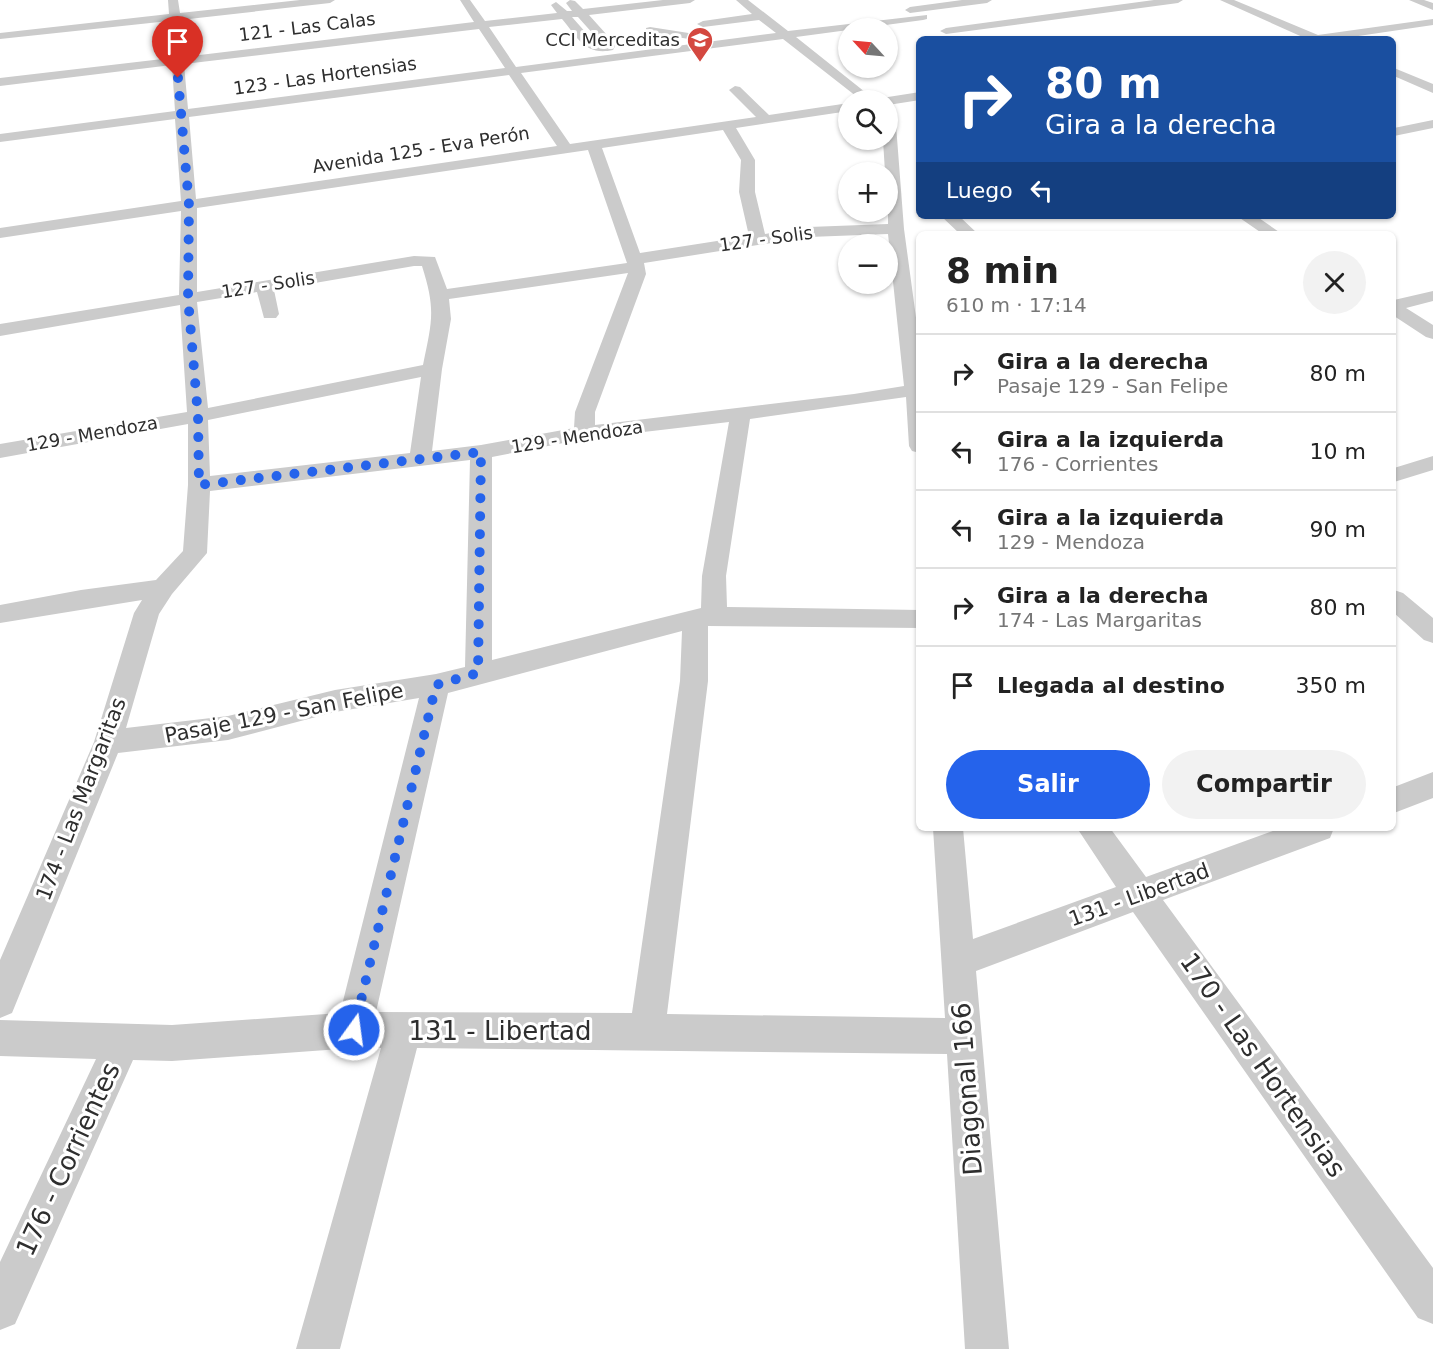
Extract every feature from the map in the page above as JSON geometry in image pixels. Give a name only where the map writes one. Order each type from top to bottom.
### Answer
[{"type":"street","name":"174 - Las Margaritas","points":[[0,1001],[108,742],[147,613],[163,588],[195,553],[199,485],[198,416],[188,298],[189,205],[173,0]]},
{"type":"street","points":[[0,36],[330,0]]},
{"type":"street","points":[[465,0],[566,148]]},
{"type":"street","points":[[551,0],[591,46],[600,49],[609,47],[610,45],[569,0]]},
{"type":"street","name":"121 - Las Calas","points":[[0,82],[690,0]]},
{"type":"street","points":[[741,0],[856,90]]},
{"type":"street","points":[[953,36],[906,7],[987,0]]},
{"type":"street","name":"123 - Las Hortensias","points":[[0,138],[784,34],[934,24],[1178,0]]},
{"type":"street","points":[[1225,0],[1309,36]]},
{"type":"street","points":[[1414,0],[1433,7]]},
{"type":"street","points":[[703,24],[762,16]]},
{"type":"street","points":[[1337,36],[1433,22]]},
{"type":"street","points":[[650,30],[723,42]]},
{"type":"street","points":[[1396,73],[1433,89]]},
{"type":"street","points":[[735,90],[767,120]]},
{"type":"street","points":[[898,99],[916,97]]},
{"type":"street","name":"Avenida 125 - Eva Perón","points":[[0,233],[838,109]]},
{"type":"street","points":[[1396,132],[1433,124]]},
{"type":"street","points":[[727,125],[748,160],[747,192],[758,240]]},
{"type":"street","points":[[584,433],[585,412],[637,274],[636,263],[593,144]]},
{"type":"street","points":[[892,150],[916,380]]},
{"type":"street","points":[[952,219],[966,231]]},
{"type":"street","points":[[1250,219],[1269,231]]},
{"type":"street","name":"127 - Solis","points":[[0,330],[414,261],[429,261],[440,295],[636,263],[758,240],[900,221]]},
{"type":"street","points":[[265,286],[270,314]]},
{"type":"street","points":[[420,459],[432,369],[442,319],[440,295]]},
{"type":"street","points":[[1396,306],[1433,296]]},
{"type":"street","points":[[1396,308],[1433,333]]},
{"type":"street","name":"129 - Mendoza","points":[[0,451],[198,416],[432,369]]},
{"type":"street","name":"129 - Mendoza","points":[[199,485],[481,452],[584,433],[854,400],[916,390]]},
{"type":"street","points":[[647,1031],[694,681],[741,413]]},
{"type":"street","points":[[478,673],[481,452]]},
{"type":"street","points":[[1396,474],[1433,463]]},
{"type":"street","points":[[0,614],[81,598],[163,588]]},
{"type":"street","points":[[1396,601],[1433,633]]},
{"type":"street","name":"Pasaje 129 - San Felipe","points":[[108,742],[228,728],[335,701],[436,685],[705,617],[916,619]]},
{"type":"street","points":[[354,1030],[436,685]]},
{"type":"street","points":[[1396,799],[1433,785]]},
{"type":"street","name":"Diagonal 166","points":[[948,831],[987,1349]]},
{"type":"street","name":"170 - Las Hortensias","points":[[1094,831],[1433,1304]]},
{"type":"street","name":"131 - Libertad","points":[[958,961],[1311,831]]},
{"type":"street","name":"131 - Libertad","points":[[0,1038],[122,1043],[212,1042],[354,1030],[404,1032],[647,1031],[964,1036]]},
{"type":"street","points":[[318,1349],[404,1032]]},
{"type":"street","name":"176 - Corrientes","points":[[0,1309],[122,1043]]},
{"type":"shaded area","points":[[664,33],[678,46],[655,49],[641,36]]},
{"type":"place","name":"CCI Merceditas","points":[[700,63]]},
{"type":"route","points":[[178,78],[189,205],[188,298],[198,416],[199,485],[481,452],[478,673],[436,685],[354,1030]]}]
